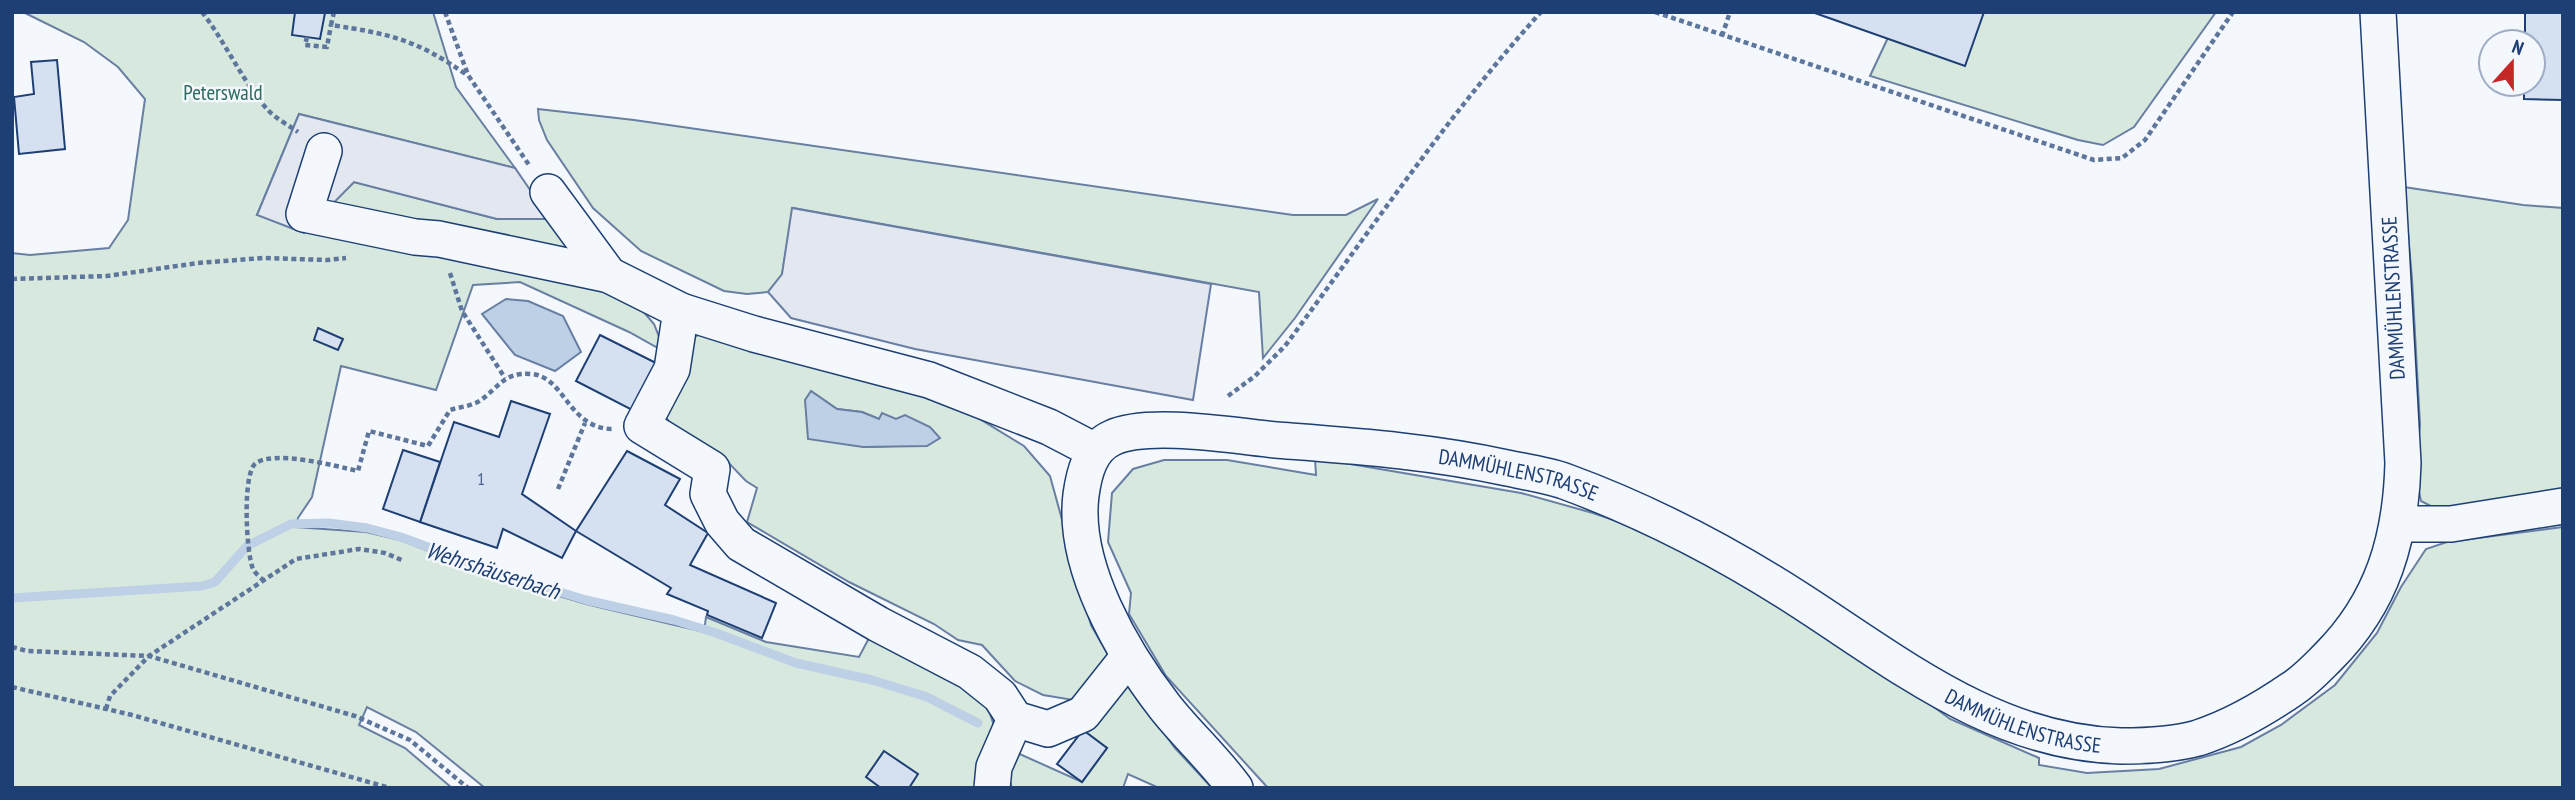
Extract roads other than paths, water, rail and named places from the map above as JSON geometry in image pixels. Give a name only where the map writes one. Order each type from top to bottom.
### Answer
[{"type":"street","name":"DAMMÜHLENSTRASSE","points":[[1095,451],[1107,440],[1127,432],[1168,431],[1412,451],[1557,479],[1679,530],[1793,596],[1962,704],[2029,731],[2067,741],[2098,745],[2164,745],[2201,737],[2232,725],[2301,684],[2339,646],[2367,610],[2389,562],[2399,524],[2403,463],[2378,12]]},
{"type":"street","points":[[324,151],[304,214],[609,275],[681,311],[754,334],[929,380],[1049,427],[1095,451],[1083,483],[1079,509],[1082,537],[1104,607],[1129,656],[1166,708],[1235,788]]},
{"type":"street","points":[[548,192],[609,275]]},
{"type":"street","points":[[681,311],[672,369],[642,426],[712,469],[708,494],[722,522],[741,544],[878,624],[970,672],[1000,696],[1016,719],[1048,729],[1083,714],[1129,656]]},
{"type":"street","points":[[2399,524],[2451,524],[2563,506]]},
{"type":"street","points":[[992,788],[994,767],[1016,719]]},
{"type":"water","points":[[506,299],[528,301],[563,316],[581,352],[555,371],[515,355],[482,314]]},
{"type":"water","points":[[811,391],[837,409],[862,412],[879,419],[882,413],[896,419],[905,415],[930,427],[940,438],[927,446],[863,447],[808,439],[805,400]]},
{"type":"waterway","name":"Wehrshäuserbach","points":[[12,598],[202,586],[215,582],[247,546],[291,524],[329,523],[367,528],[401,537],[504,575],[586,600],[674,620],[796,663],[872,680],[927,697],[978,723]]},
{"type":"park label","name":"Peterswald","points":[[223,92]]}]
